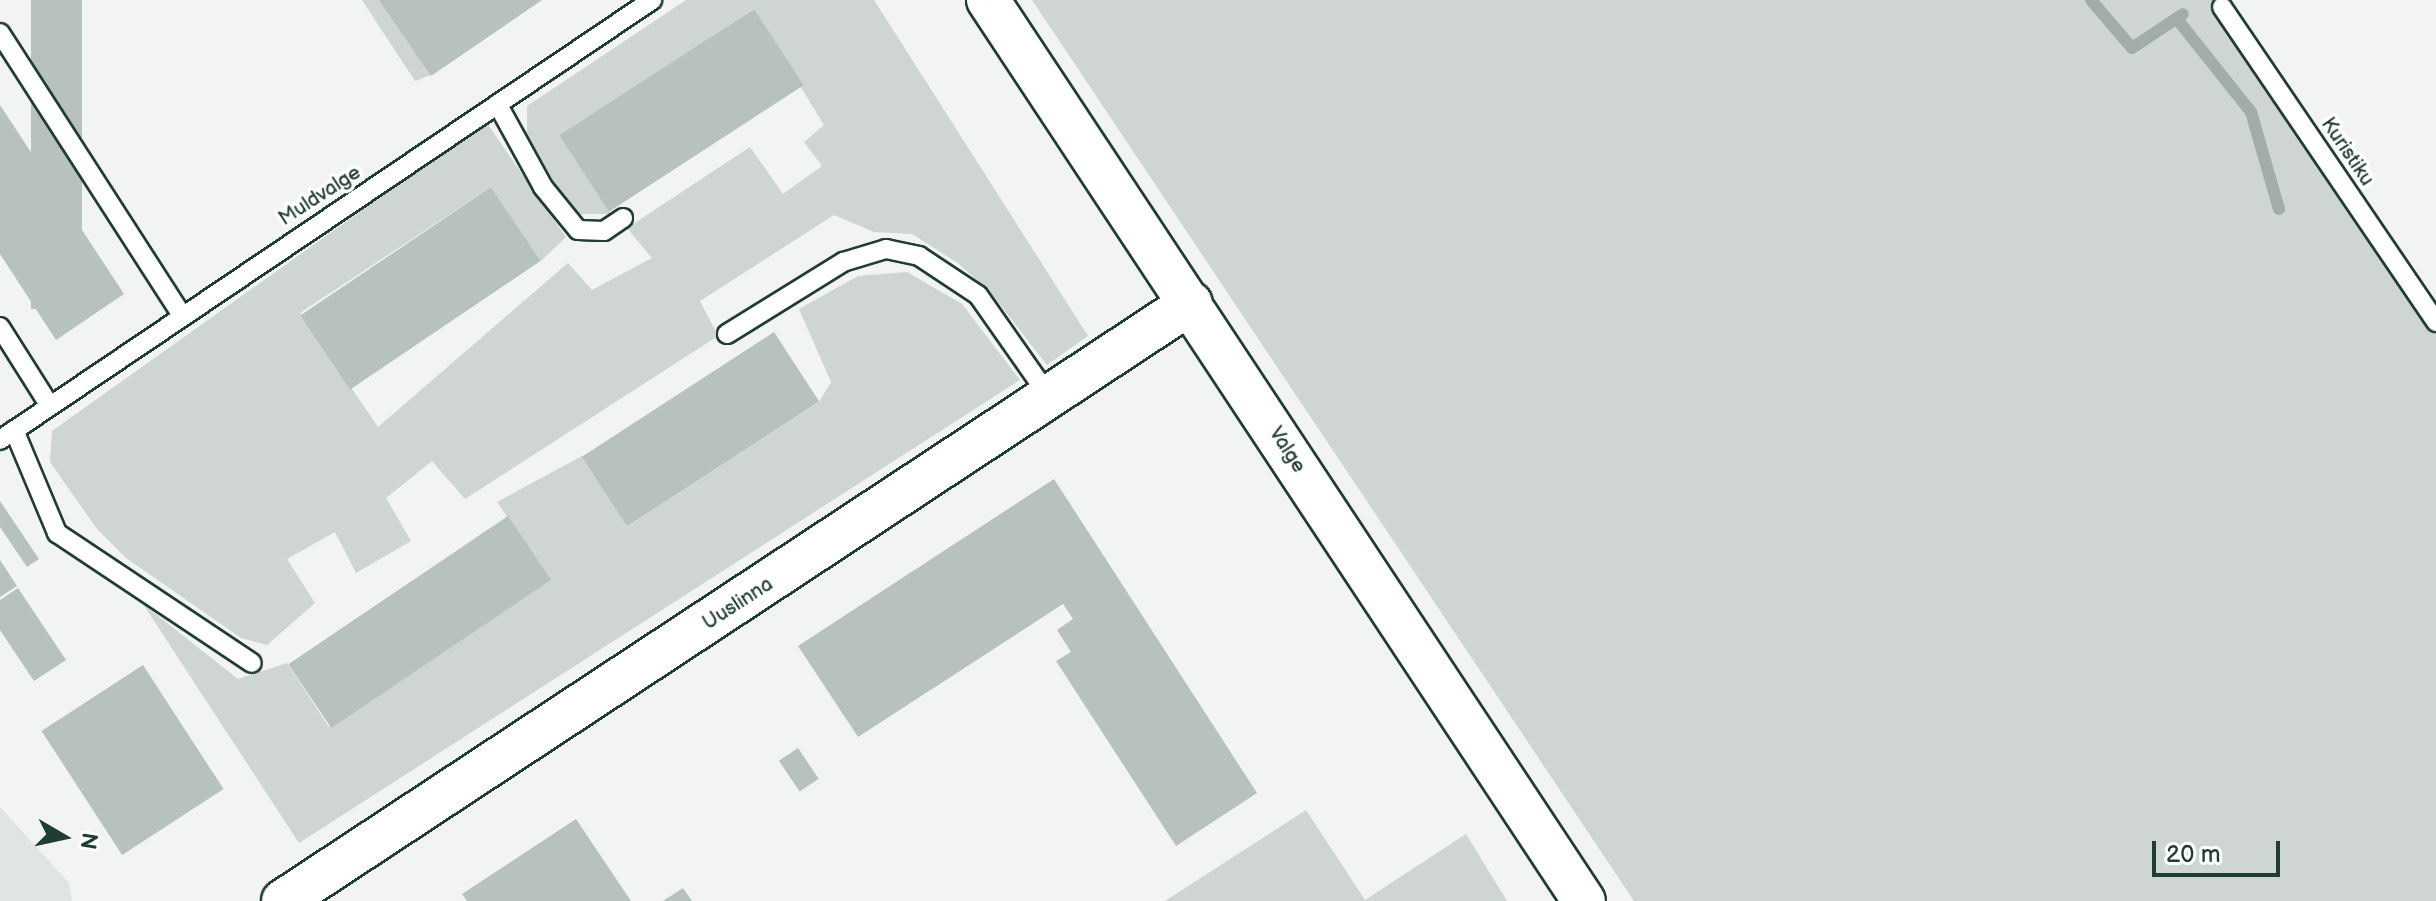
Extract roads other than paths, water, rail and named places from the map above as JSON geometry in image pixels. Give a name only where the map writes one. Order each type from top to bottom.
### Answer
[{"type":"street","name":"Valge","points":[[988,0],[1584,901]]},
{"type":"street","name":"Uuslinna","points":[[283,901],[833,542],[1048,395],[1191,303]]},
{"type":"lane","name":"Muldvalge","points":[[7,435],[48,403],[652,0]]},
{"type":"lane","name":"Kuristiku","points":[[2222,7],[2436,322]]},
{"type":"lane","points":[[0,33],[181,314]]},
{"type":"lane","points":[[498,105],[543,187],[578,230],[604,231],[623,218]]},
{"type":"lane","points":[[727,334],[843,262],[886,249],[919,256],[978,295],[1048,395]]},
{"type":"lane","points":[[0,327],[48,403]]},
{"type":"lane","points":[[7,435],[57,533],[252,663]]},
{"type":"waterway","points":[[2091,0],[2132,48],[2183,14]]},
{"type":"waterway","points":[[2177,19],[2251,112],[2279,209]]}]
